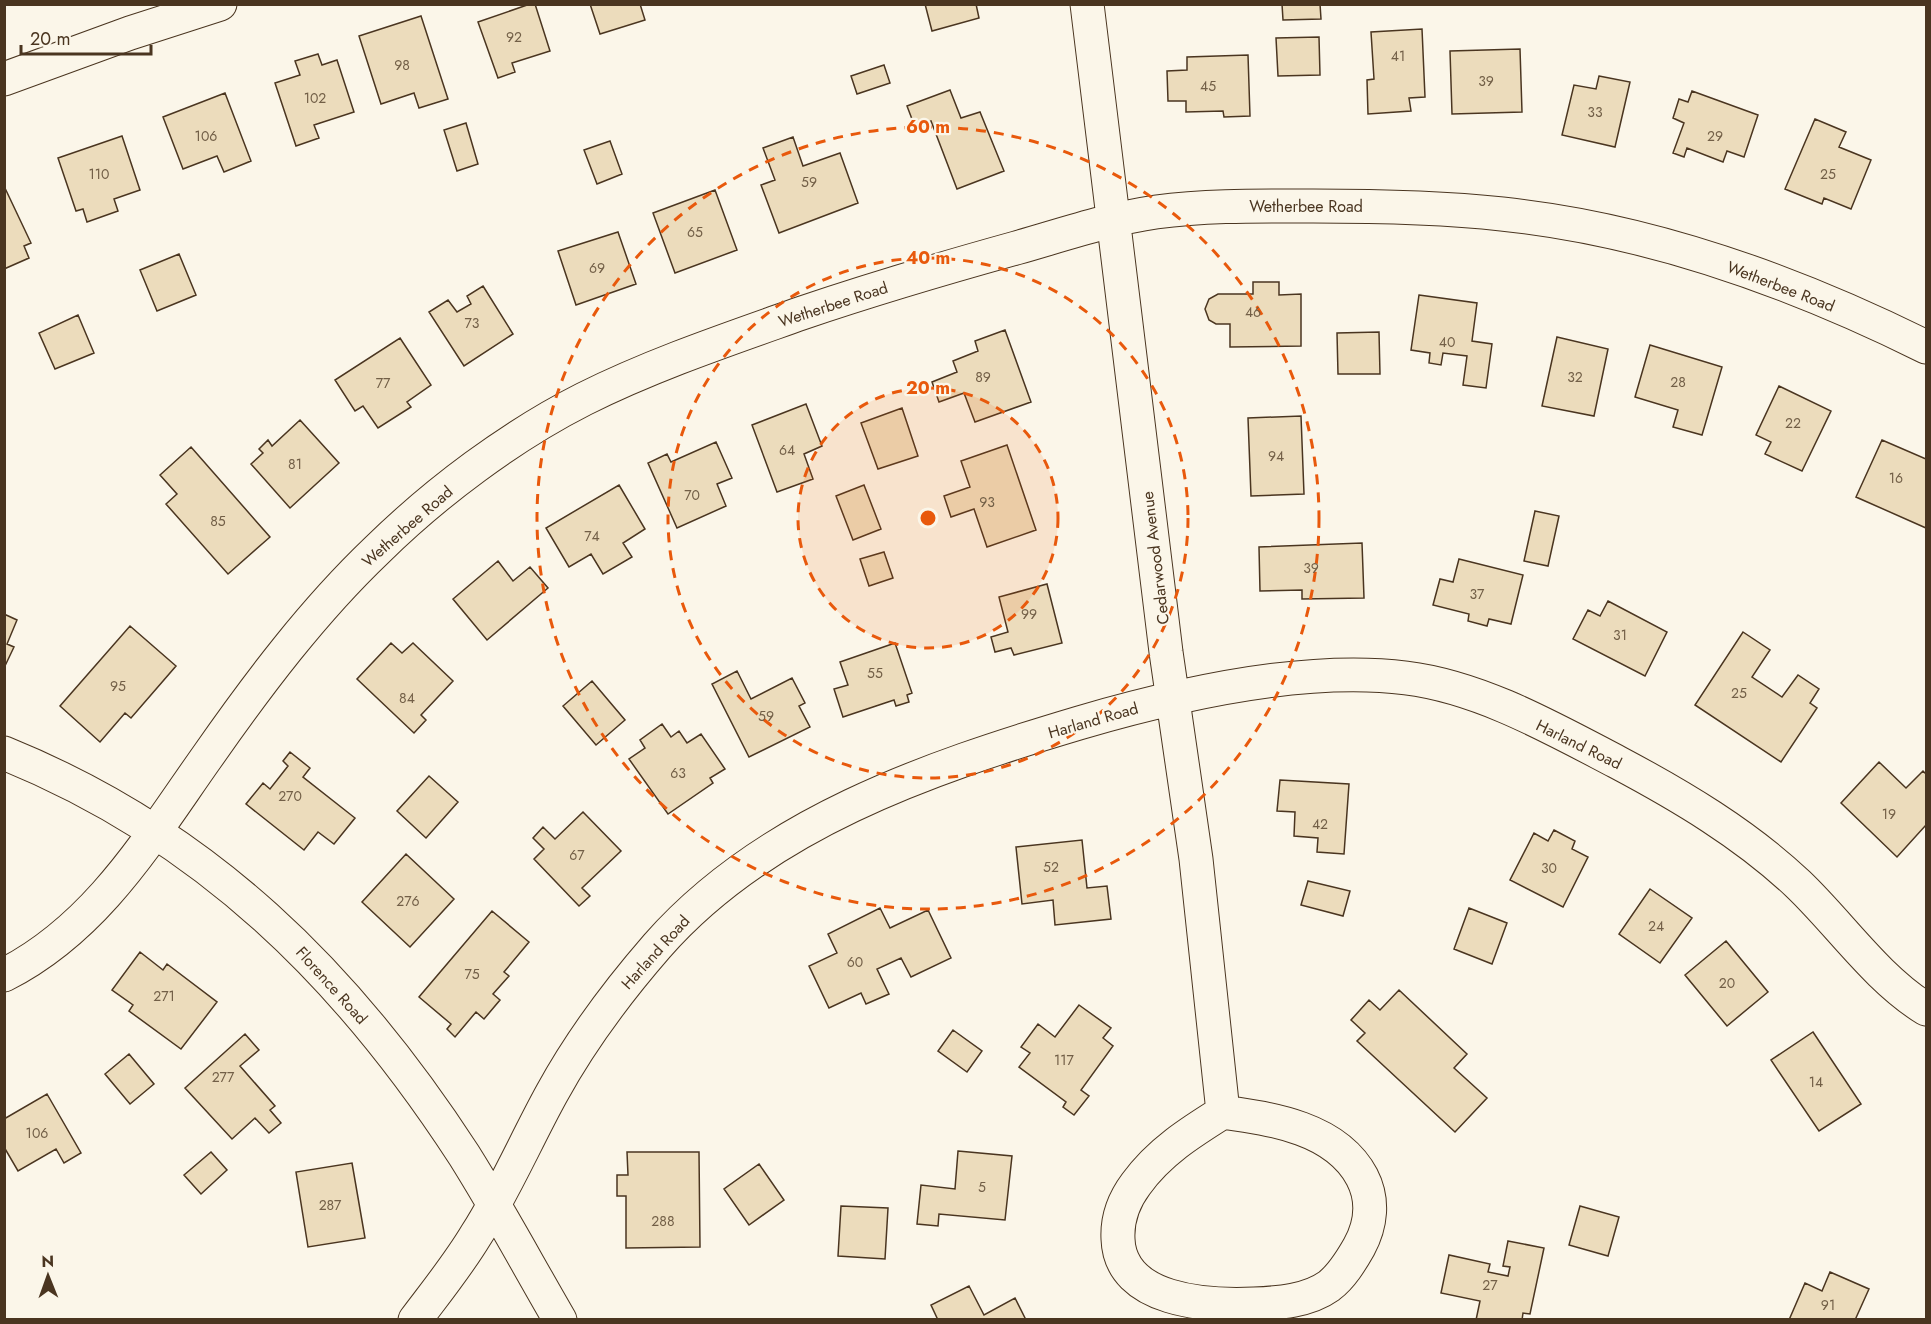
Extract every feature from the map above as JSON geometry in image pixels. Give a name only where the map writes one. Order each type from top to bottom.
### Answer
[{"type":"street","points":[[4,79],[130,33],[220,4]]},
{"type":"street","name":"Cedarwood Avenue","points":[[1087,4],[1111,221],[1172,699],[1196,860],[1223,1112]]},
{"type":"street","name":"Wetherbee Road","points":[[4,975],[53,947],[98,905],[155,831],[249,698],[345,583],[414,516],[512,441],[586,398],[709,346],[854,296],[1111,221],[1151,213],[1221,206],[1440,208],[1562,222],[1674,249],[1738,268],[1865,318],[1926,347]]},
{"type":"street","name":"Harland Road","points":[[415,1320],[456,1266],[494,1205],[555,1087],[613,1000],[659,944],[688,915],[746,867],[818,823],[934,771],[1038,736],[1129,709],[1172,699],[1289,680],[1380,675],[1445,685],[1483,698],[1617,762],[1727,828],[1793,879],[1905,994],[1926,1009]]},
{"type":"street","name":"Florence Road","points":[[4,753],[73,785],[155,831],[225,880],[265,914],[310,958],[358,1012],[405,1071],[464,1156],[560,1320]]},
{"type":"street","points":[[1223,1112],[1290,1124],[1312,1134],[1337,1149],[1362,1177],[1370,1207],[1368,1226],[1348,1265],[1328,1287],[1308,1296],[1282,1303],[1234,1305],[1174,1298],[1155,1291],[1130,1272],[1122,1258],[1118,1243],[1118,1230],[1125,1203],[1136,1185],[1168,1149],[1223,1112]]},
{"type":"building","points":[[535,4],[550,51],[512,63],[515,72],[498,78],[478,22]]},
{"type":"building","points":[[590,4],[640,4],[645,20],[600,34]]},
{"type":"building","points":[[925,4],[976,4],[979,18],[932,31]]},
{"type":"building","points":[[1282,4],[1320,4],[1321,19],[1283,20]]},
{"type":"building","points":[[421,16],[448,99],[419,108],[414,93],[381,104],[359,36]]},
{"type":"building","points":[[1422,29],[1425,97],[1409,98],[1411,111],[1368,114],[1367,80],[1374,79],[1371,32]]},
{"type":"building","points":[[1319,37],[1320,75],[1278,76],[1276,38]]},
{"type":"building","points":[[1520,49],[1522,112],[1452,114],[1450,51]]},
{"type":"building","points":[[318,54],[322,65],[337,60],[354,112],[314,125],[319,138],[296,146],[275,83],[300,75],[295,61]]},
{"type":"building","points":[[1248,55],[1250,116],[1224,117],[1223,111],[1186,112],[1186,101],[1168,101],[1167,71],[1187,70],[1187,57]]},
{"type":"building","points":[[884,65],[890,83],[857,94],[851,76]]},
{"type":"building","points":[[1599,76],[1630,82],[1615,147],[1562,135],[1574,85],[1596,89]]},
{"type":"building","points":[[950,90],[961,118],[980,112],[1004,171],[957,189],[931,121],[915,127],[907,106]]},
{"type":"building","points":[[1692,91],[1758,115],[1744,157],[1727,151],[1723,162],[1687,148],[1684,157],[1673,153],[1684,123],[1673,118],[1679,99],[1688,102]]},
{"type":"building","points":[[225,93],[251,161],[224,172],[217,156],[183,169],[163,117]]},
{"type":"building","points":[[1815,119],[1846,132],[1839,147],[1871,160],[1851,209],[1824,198],[1822,204],[1785,189]]},
{"type":"building","points":[[466,123],[478,164],[457,171],[444,130]]},
{"type":"building","points":[[122,136],[140,190],[114,199],[118,211],[87,222],[83,209],[76,211],[58,158]]},
{"type":"building","points":[[793,137],[803,166],[840,153],[858,203],[779,233],[761,185],[775,180],[763,148]]},
{"type":"building","points":[[610,141],[622,174],[597,184],[584,150]]},
{"type":"building","points":[[4,186],[31,243],[24,246],[29,258],[4,269]]},
{"type":"building","points":[[715,190],[737,250],[675,273],[653,213]]},
{"type":"building","points":[[618,232],[636,284],[576,305],[558,251]]},
{"type":"building","points":[[179,254],[196,295],[157,311],[140,270]]},
{"type":"building","points":[[1253,282],[1279,282],[1279,295],[1301,294],[1301,346],[1230,347],[1230,324],[1216,324],[1209,320],[1205,309],[1209,299],[1218,294],[1253,294]]},
{"type":"building","points":[[483,286],[513,334],[464,366],[429,312],[448,300],[457,312],[471,304],[467,296]]},
{"type":"building","points":[[1419,295],[1477,303],[1472,341],[1492,344],[1486,388],[1463,385],[1467,356],[1443,353],[1441,365],[1429,363],[1430,353],[1411,350]]},
{"type":"building","points":[[78,315],[94,353],[55,369],[39,333]]},
{"type":"building","points":[[1005,330],[1031,402],[975,422],[964,393],[939,402],[932,382],[957,372],[953,361],[978,351],[975,341]]},
{"type":"building","points":[[1379,332],[1380,374],[1338,374],[1337,333]]},
{"type":"building","points":[[1557,337],[1608,349],[1594,416],[1542,406]]},
{"type":"building","points":[[400,338],[431,385],[407,402],[411,407],[378,428],[363,406],[355,411],[335,380]]},
{"type":"building","points":[[1650,345],[1722,367],[1702,435],[1673,427],[1678,410],[1635,397]]},
{"type":"building","points":[[1779,386],[1831,411],[1802,471],[1765,454],[1771,442],[1756,435]]},
{"type":"building","points":[[806,404],[822,446],[804,454],[813,479],[777,492],[752,425]]},
{"type":"building","points":[[902,408],[918,456],[878,469],[861,423]]},
{"type":"building","points":[[1301,416],[1304,494],[1251,496],[1248,418]]},
{"type":"building","points":[[300,420],[339,463],[290,508],[251,464],[263,453],[259,449],[268,440],[272,446]]},
{"type":"building","points":[[1882,440],[1926,459],[1926,528],[1856,497]]},
{"type":"building","points":[[716,442],[732,478],[717,484],[726,506],[677,528],[648,463],[667,454],[671,462]]},
{"type":"building","points":[[1007,445],[1036,530],[987,547],[974,509],[951,517],[944,496],[970,487],[961,461]]},
{"type":"building","points":[[191,447],[270,537],[228,574],[166,504],[177,494],[160,475]]},
{"type":"building","points":[[619,485],[645,529],[623,543],[632,557],[603,574],[591,554],[569,567],[546,528]]},
{"type":"building","points":[[864,485],[881,529],[853,540],[836,496]]},
{"type":"building","points":[[1535,511],[1559,516],[1548,566],[1524,561]]},
{"type":"building","points":[[1362,543],[1364,598],[1302,599],[1302,590],[1260,591],[1259,547]]},
{"type":"building","points":[[884,552],[893,578],[869,586],[860,559]]},
{"type":"building","points":[[1459,559],[1523,575],[1511,624],[1489,619],[1487,626],[1468,621],[1469,614],[1433,605],[1440,579],[1453,582]]},
{"type":"building","points":[[498,561],[513,581],[530,567],[548,588],[487,640],[453,599]]},
{"type":"building","points":[[1047,584],[1062,643],[1014,655],[1011,648],[995,652],[991,637],[1008,632],[999,597]]},
{"type":"building","points":[[1608,601],[1667,632],[1645,676],[1573,639],[1588,610],[1600,616]]},
{"type":"building","points":[[4,614],[17,620],[7,644],[14,647],[4,668]]},
{"type":"building","points":[[130,626],[176,666],[131,718],[125,713],[100,742],[60,706]]},
{"type":"building","points":[[1743,632],[1770,650],[1752,677],[1782,697],[1798,675],[1819,689],[1810,703],[1817,708],[1781,762],[1695,705]]},
{"type":"building","points":[[391,643],[402,653],[413,643],[453,681],[421,715],[426,720],[414,733],[357,679]]},
{"type":"building","points":[[895,643],[912,693],[907,695],[909,702],[896,706],[894,700],[843,717],[834,689],[848,685],[840,662]]},
{"type":"building","points":[[737,671],[751,699],[792,678],[805,703],[799,706],[810,727],[749,757],[712,684]]},
{"type":"building","points":[[592,681],[625,720],[596,745],[563,706]]},
{"type":"building","points":[[662,724],[671,737],[679,731],[687,743],[701,734],[725,769],[710,778],[713,783],[668,814],[629,759],[645,748],[640,740]]},
{"type":"building","points":[[290,752],[310,768],[303,777],[355,818],[334,844],[318,832],[304,850],[246,804],[263,783],[270,789],[288,766],[283,761]]},
{"type":"building","points":[[1879,762],[1906,788],[1923,771],[1926,774],[1926,825],[1897,857],[1841,803]]},
{"type":"building","points":[[429,776],[458,802],[426,838],[397,811]]},
{"type":"building","points":[[1280,780],[1349,784],[1344,854],[1317,852],[1318,838],[1294,836],[1295,812],[1277,811]]},
{"type":"building","points":[[583,812],[621,851],[582,888],[590,896],[579,906],[534,859],[544,849],[533,838],[543,827],[555,839]]},
{"type":"building","points":[[1554,830],[1575,841],[1572,849],[1588,857],[1563,907],[1510,880],[1534,833],[1548,841]]},
{"type":"building","points":[[1082,840],[1087,888],[1107,886],[1111,919],[1055,925],[1053,900],[1022,904],[1016,847]]},
{"type":"building","points":[[406,854],[454,899],[410,947],[362,902]]},
{"type":"building","points":[[1308,881],[1350,891],[1343,916],[1301,905]]},
{"type":"building","points":[[1650,889],[1692,918],[1660,963],[1619,934]]},
{"type":"building","points":[[880,908],[890,928],[928,910],[951,958],[911,977],[901,958],[877,969],[889,994],[866,1004],[861,993],[829,1008],[809,966],[837,953],[828,934]]},
{"type":"building","points":[[1469,908],[1507,923],[1492,964],[1454,949]]},
{"type":"building","points":[[492,911],[529,942],[504,972],[509,976],[493,994],[500,1000],[484,1019],[476,1012],[455,1037],[447,1029],[451,1024],[419,997]]},
{"type":"building","points":[[1726,941],[1768,992],[1727,1026],[1685,975]]},
{"type":"building","points":[[140,952],[163,970],[167,964],[217,1002],[181,1049],[129,1011],[133,1005],[112,990]]},
{"type":"building","points":[[1399,990],[1467,1054],[1454,1068],[1487,1098],[1455,1132],[1357,1041],[1365,1033],[1351,1020],[1369,1000],[1380,1010]]},
{"type":"building","points":[[1079,1005],[1111,1028],[1103,1038],[1113,1046],[1081,1090],[1089,1096],[1074,1115],[1063,1107],[1066,1102],[1019,1067],[1030,1053],[1021,1047],[1038,1024],[1055,1037]]},
{"type":"building","points":[[953,1030],[982,1051],[967,1072],[938,1051]]},
{"type":"building","points":[[1813,1032],[1861,1104],[1819,1131],[1771,1060]]},
{"type":"building","points":[[245,1034],[259,1050],[240,1066],[275,1106],[270,1110],[281,1123],[269,1133],[255,1118],[232,1139],[185,1088]]},
{"type":"building","points":[[129,1054],[154,1084],[130,1104],[105,1074]]},
{"type":"building","points":[[47,1094],[81,1153],[64,1163],[56,1149],[18,1171],[4,1147],[4,1119]]},
{"type":"building","points":[[958,1151],[1012,1156],[1005,1220],[939,1214],[938,1226],[917,1224],[921,1185],[955,1189]]},
{"type":"building","points":[[211,1152],[227,1170],[201,1194],[184,1175]]},
{"type":"building","points":[[627,1152],[699,1152],[700,1247],[626,1248],[626,1196],[617,1196],[617,1175],[628,1175]]},
{"type":"building","points":[[352,1163],[365,1238],[308,1247],[296,1172]]},
{"type":"building","points":[[759,1164],[784,1200],[749,1225],[724,1189]]},
{"type":"building","points":[[841,1206],[888,1208],[885,1259],[838,1256]]},
{"type":"building","points":[[1580,1206],[1619,1217],[1608,1256],[1569,1245]]},
{"type":"building","points":[[1508,1241],[1544,1248],[1530,1314],[1523,1313],[1522,1320],[1476,1320],[1480,1301],[1441,1293],[1449,1255],[1490,1264],[1488,1272],[1508,1276],[1510,1267],[1503,1266]]},
{"type":"building","points":[[1830,1272],[1869,1289],[1855,1320],[1789,1320],[1805,1283],[1822,1291]]},
{"type":"building","points":[[969,1286],[984,1315],[1015,1298],[1026,1320],[938,1320],[931,1305]]}]
